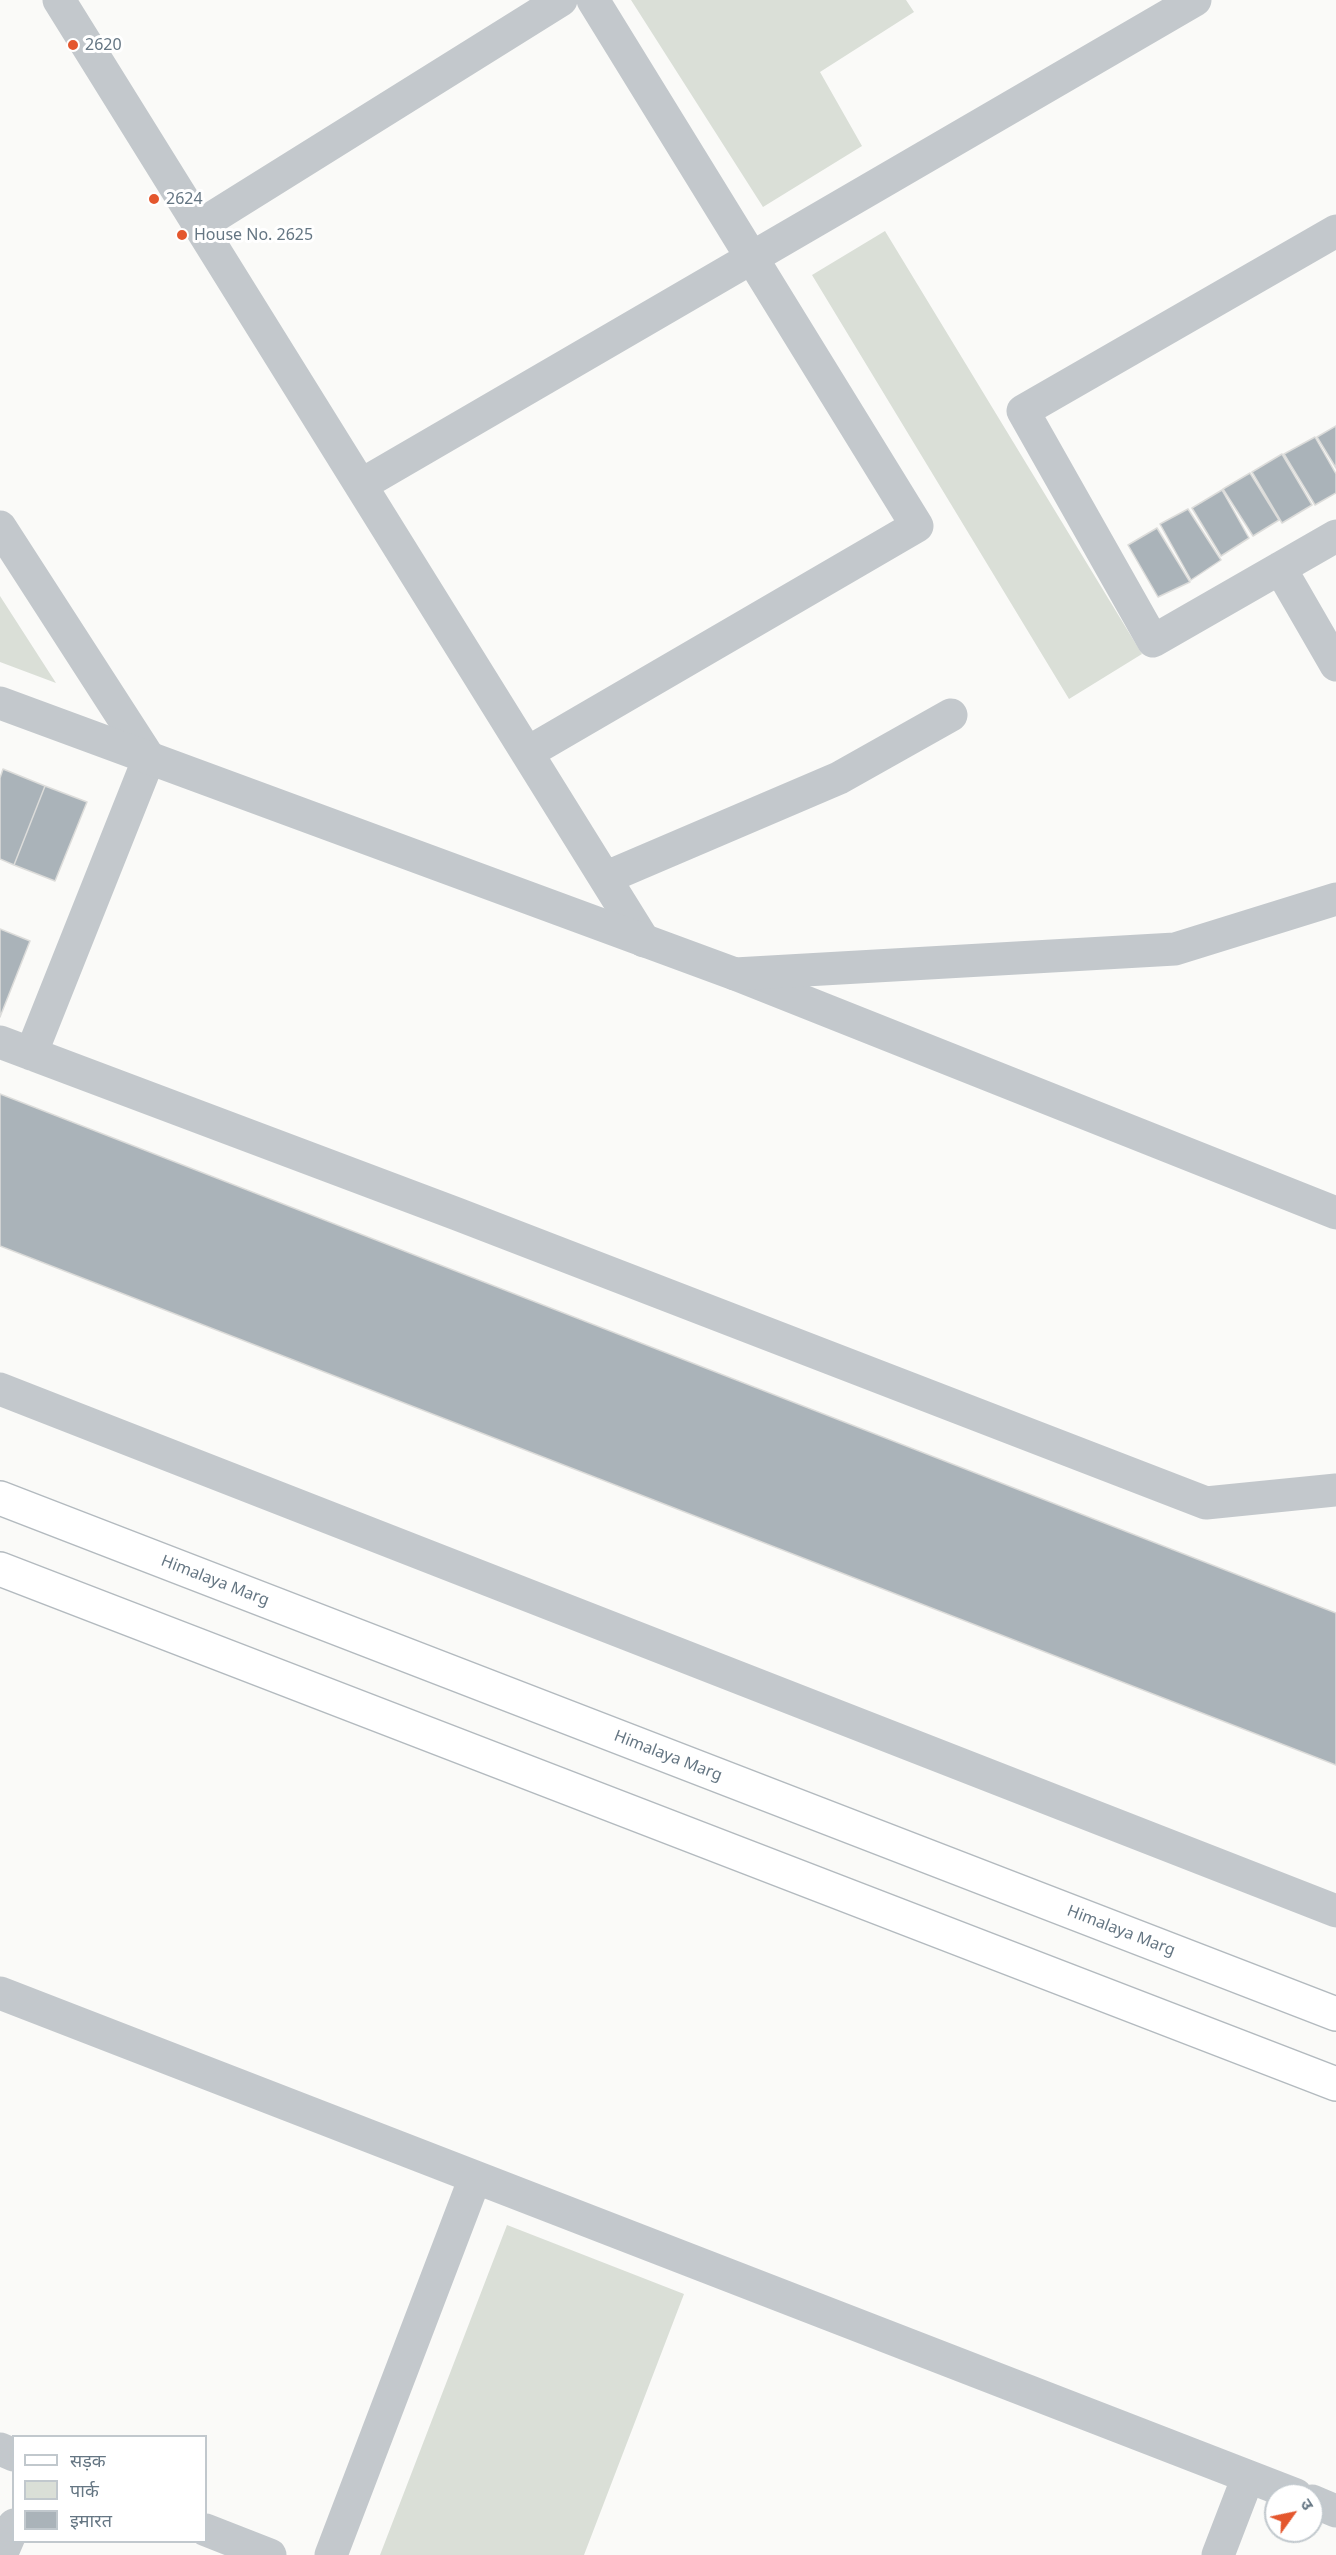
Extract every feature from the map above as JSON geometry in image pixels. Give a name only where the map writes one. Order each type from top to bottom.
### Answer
[{"type":"main road","name":"Himalaya Marg","points":[[0,1498],[1336,2014]]},
{"type":"main road","points":[[0,1569],[1336,2084]]},
{"type":"street","points":[[59,0],[644,940]]},
{"type":"street","points":[[200,226],[561,0]]},
{"type":"street","points":[[526,753],[917,526],[593,0]]},
{"type":"street","points":[[361,486],[1195,0]]},
{"type":"street","points":[[1336,231],[1023,411],[1153,641],[1336,536]]},
{"type":"street","points":[[0,527],[149,758]]},
{"type":"street","points":[[1280,568],[1336,664]]},
{"type":"street","points":[[0,703],[735,974],[1336,1213]]},
{"type":"street","points":[[604,878],[839,778],[951,715]]},
{"type":"street","points":[[31,1054],[149,758]]},
{"type":"street","points":[[735,974],[1175,949],[1336,898]]},
{"type":"street","points":[[0,1042],[457,1214],[1206,1503],[1336,1490]]},
{"type":"street","points":[[0,1389],[1336,1911]]},
{"type":"street","points":[[0,1993],[1264,2483]]},
{"type":"street","points":[[332,2555],[475,2178]]},
{"type":"street","points":[[1218,2555],[1248,2477]]},
{"type":"street","points":[[1,2555],[12,2530]]},
{"type":"street","points":[[207,2530],[270,2555]]},
{"type":"green space","points":[[631,0],[906,0],[914,12],[820,72],[862,146],[763,207]]},
{"type":"green space","points":[[885,231],[1142,654],[1069,699],[812,275]]},
{"type":"green space","points":[[0,596],[56,683],[0,662]]},
{"type":"green space","points":[[507,2225],[684,2294],[584,2555],[380,2555]]},
{"type":"building","points":[[1336,426],[1336,468],[1317,437]]},
{"type":"building","points":[[1315,437],[1336,474],[1336,493],[1315,505],[1284,454]]},
{"type":"building","points":[[1282,454],[1312,505],[1282,523],[1252,472]]},
{"type":"building","points":[[1250,473],[1279,520],[1253,536],[1223,489]]},
{"type":"building","points":[[1222,490],[1249,538],[1221,556],[1192,508]]},
{"type":"building","points":[[1188,509],[1221,560],[1191,580],[1160,524]]},
{"type":"building","points":[[1157,528],[1190,582],[1158,597],[1128,545]]},
{"type":"building","points":[[3,769],[45,786],[14,865],[0,859],[0,778]]},
{"type":"building","points":[[45,786],[87,802],[55,881],[14,865]]},
{"type":"building","points":[[0,929],[30,941],[0,1017]]},
{"type":"building","points":[[0,1094],[1336,1613],[1336,1765],[0,1246]]},
{"type":"place","name":"2620","points":[[73,45]]},
{"type":"place","name":"2624","points":[[154,199]]},
{"type":"place","name":"House No. 2625","points":[[182,235]]}]
